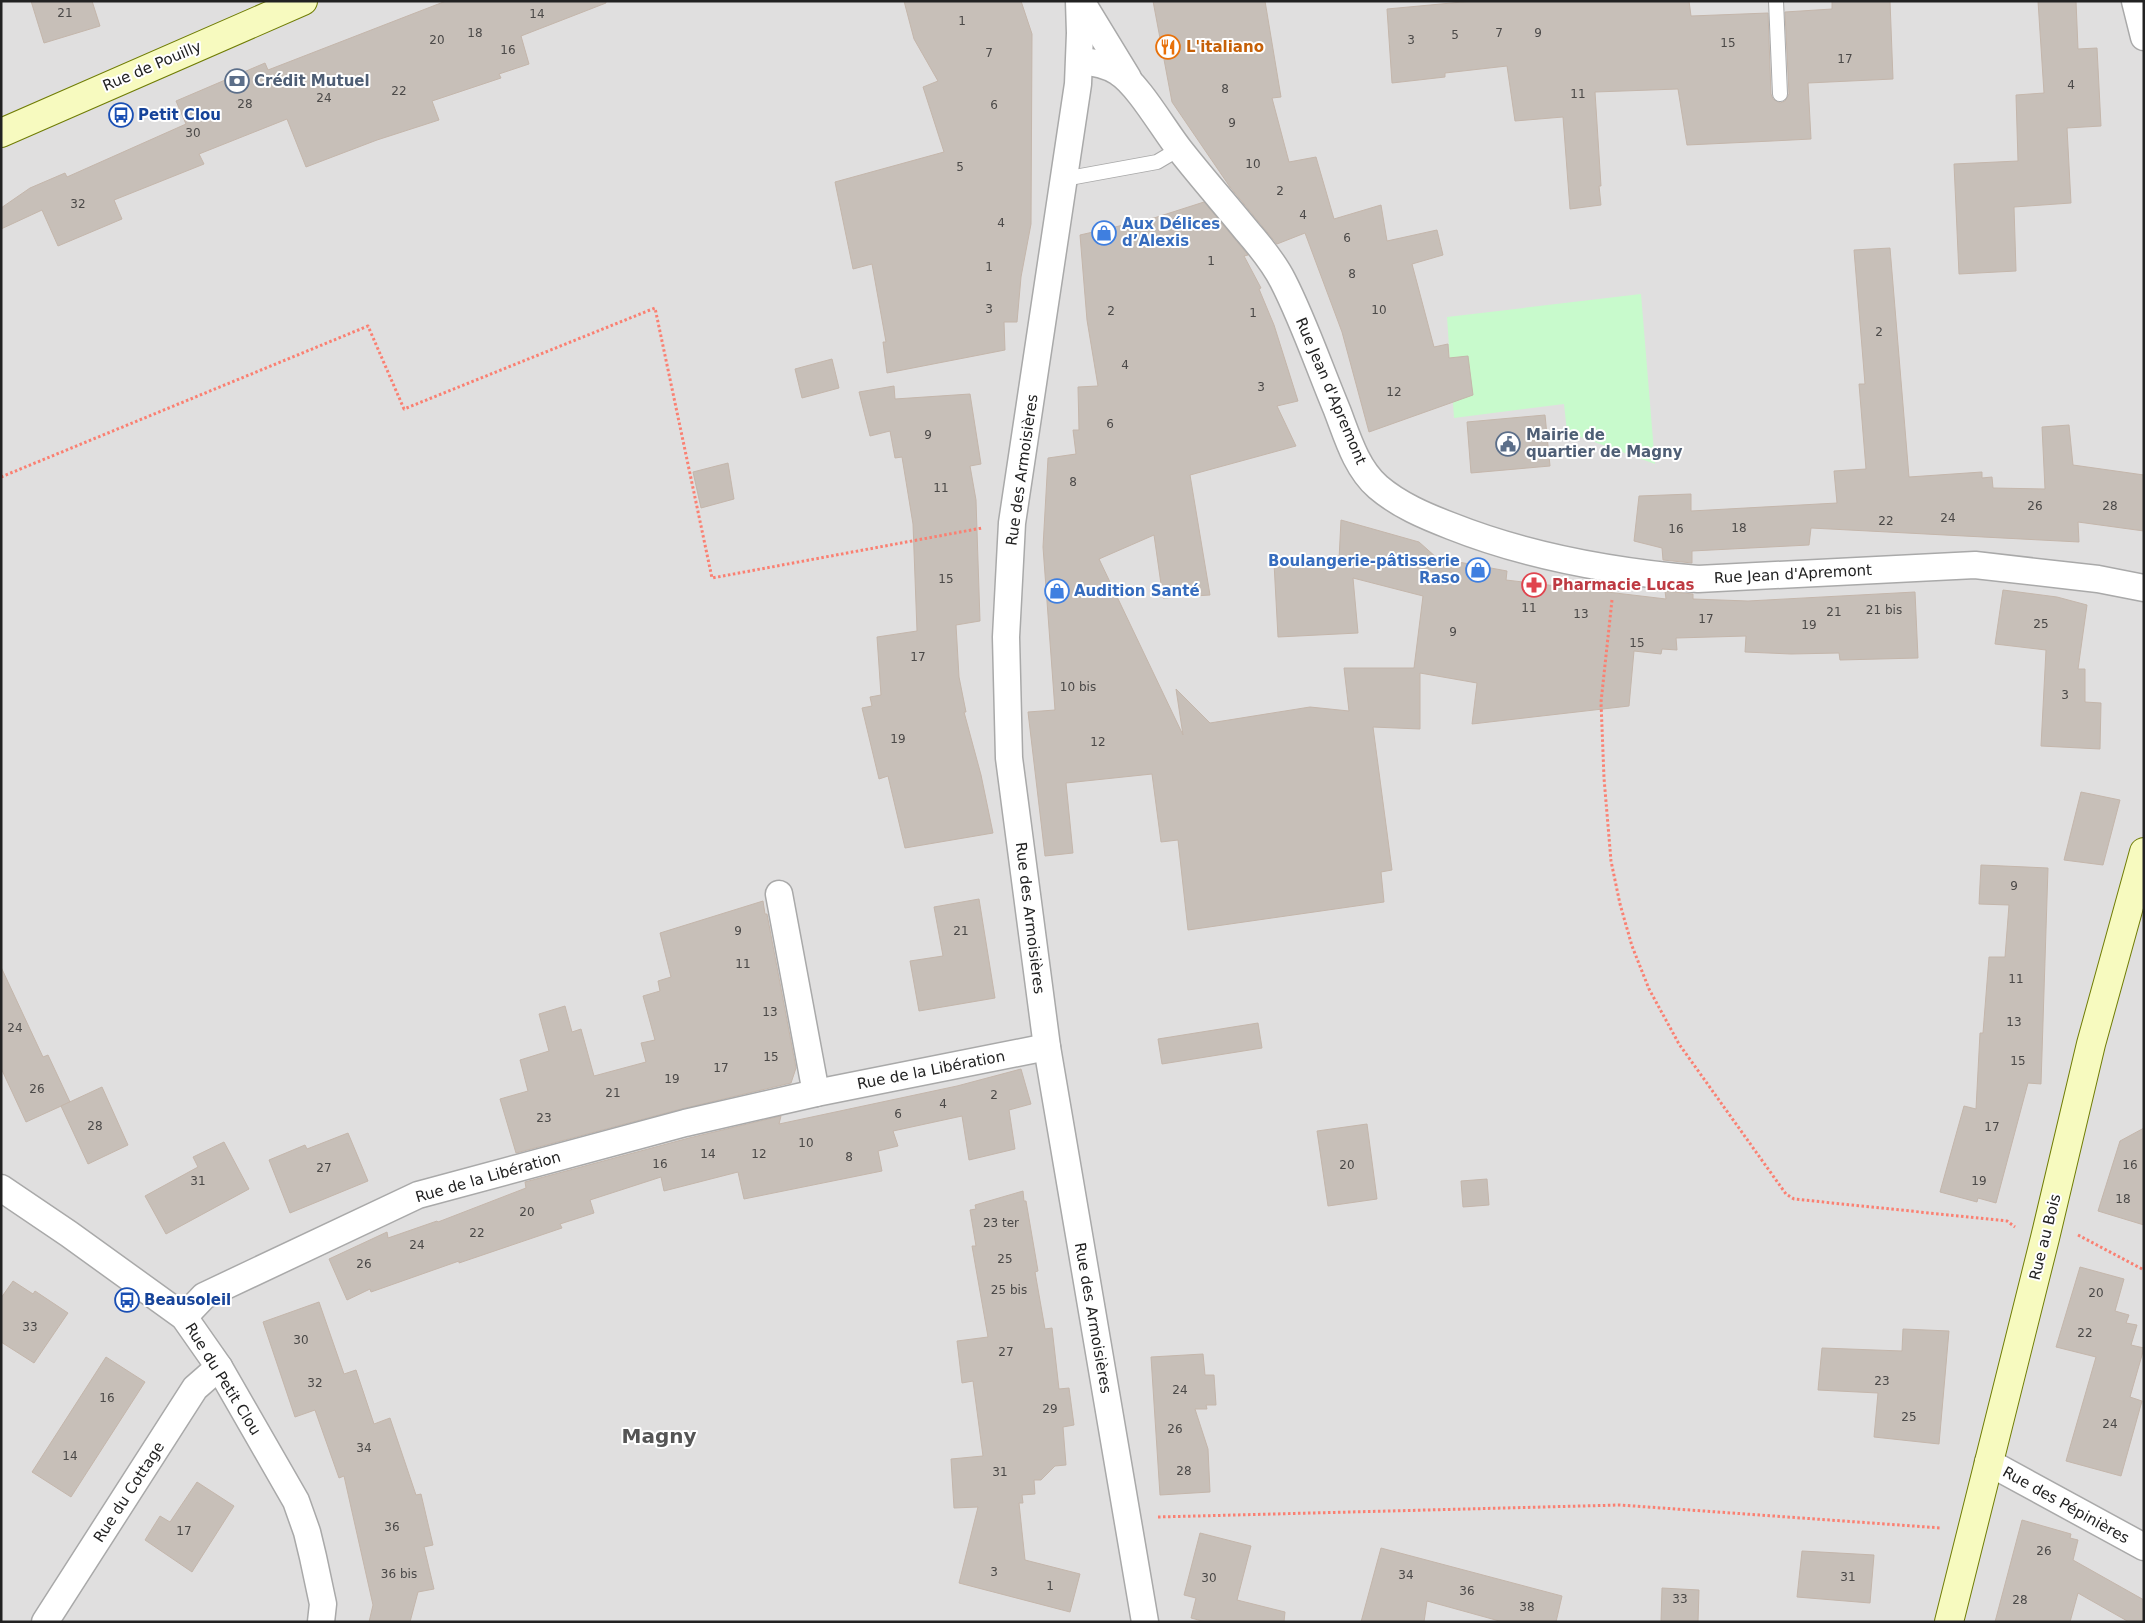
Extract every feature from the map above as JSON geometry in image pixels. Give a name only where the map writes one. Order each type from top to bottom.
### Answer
[{"type":"main road","name":"Rue de Pouilly","points":[[1,133],[303,1]]},
{"type":"main road","name":"Rue au Bois","points":[[1949,1622],[2045,1238],[2091,1044],[2144,852]]},
{"type":"street","name":"Rue des Armoisières","points":[[1080,1],[1080,61],[1060,210],[1012,523],[1006,637],[1009,758],[1047,1047],[1145,1622]]},
{"type":"street","points":[[1080,1],[1130,83]]},
{"type":"street","points":[[2135,1],[2144,37]]},
{"type":"street","points":[[1080,61],[1103,65],[1118,72],[1130,83]]},
{"type":"street","name":"Rue Jean d'Apremont","points":[[1130,83],[1179,148],[1262,249],[1282,278],[1354,453],[1375,485],[1390,497],[1411,508],[1466,532],[1550,556],[1654,576],[1698,579],[1975,565],[2098,579],[2144,588]]},
{"type":"street","points":[[779,894],[816,1093]]},
{"type":"street","name":"Rue de la Libération","points":[[184,1317],[204,1296],[418,1195],[685,1123],[816,1093],[1047,1047]]},
{"type":"street","name":"Rue du Petit Clou","points":[[1,1188],[69,1234],[184,1317],[218,1367],[296,1501],[307,1532],[313,1557],[322,1604],[321,1622]]},
{"type":"street","name":"Rue du Cottage","points":[[45,1622],[195,1388],[218,1367]]},
{"type":"street","name":"Rue des Pépinières","points":[[1988,1462],[2144,1548]]},
{"type":"lane","points":[[1776,1],[1780,94]]},
{"type":"lane","points":[[1064,179],[1157,162],[1179,148]]},
{"type":"path","points":[[1,476],[368,326],[404,409],[655,308],[712,578],[1012,523]]},
{"type":"path","points":[[1615,569],[1601,702],[1604,778],[1611,861],[1620,904],[1632,946],[1649,989],[1679,1044],[1775,1180],[1786,1194],[1794,1198],[2007,1221],[2020,1232],[2070,1244],[2072,1233],[2144,1270]]},
{"type":"path","points":[[1129,1522],[1160,1517],[1620,1505],[1972,1530]]},
{"type":"shaded area","points":[[1,1],[2144,1],[2144,1622],[1,1622]]},
{"type":"green space","points":[[1641,294],[1655,464],[1567,432],[1564,404],[1454,418],[1447,317]]},
{"type":"building","points":[[31,1],[92,1],[100,26],[44,43]]},
{"type":"building","points":[[446,1],[606,1],[606,3],[521,36],[529,64],[499,74],[501,78],[432,101],[439,120],[377,140],[306,167],[287,119],[199,154],[204,164],[114,200],[122,219],[58,246],[42,210],[1,229],[1,208],[30,188],[65,173],[67,177],[186,124],[176,101],[265,63],[268,70]]},
{"type":"building","points":[[904,1],[1021,1],[1032,34],[1031,224],[1021,277],[1017,322],[1004,322],[1005,350],[887,373],[883,342],[886,342],[872,264],[853,269],[835,182],[944,152],[923,87],[938,81],[914,39]]},
{"type":"building","points":[[1153,1],[1265,1],[1281,97],[1272,98],[1289,162],[1316,157],[1334,219],[1381,205],[1387,241],[1437,230],[1443,255],[1412,264],[1434,347],[1448,344],[1449,358],[1468,356],[1473,395],[1369,432],[1342,332],[1305,233],[1277,244],[1230,187],[1172,102]]},
{"type":"building","points":[[1473,1],[1689,1],[1691,16],[1768,13],[1771,94],[1773,99],[1780,103],[1785,101],[1789,94],[1785,12],[1832,9],[1832,1],[1890,1],[1893,79],[1808,83],[1811,139],[1687,145],[1678,89],[1595,92],[1601,205],[1570,209],[1563,117],[1515,121],[1507,66],[1445,73],[1445,77],[1392,83],[1387,9]]},
{"type":"building","points":[[2038,1],[2076,1],[2078,49],[2097,48],[2101,126],[2067,128],[2071,203],[2014,207],[2016,271],[1959,274],[1954,164],[2018,161],[2016,95],[2044,93]]},
{"type":"building","points":[[1204,202],[1248,255],[1244,256],[1261,288],[1259,289],[1274,325],[1298,401],[1277,406],[1296,446],[1190,475],[1210,595],[1163,598],[1154,535],[1099,559],[1183,735],[1176,689],[1210,723],[1310,707],[1349,711],[1344,668],[1414,668],[1423,596],[1353,578],[1358,633],[1278,637],[1274,563],[1339,560],[1341,520],[1419,542],[1437,558],[1507,571],[1506,580],[1666,599],[1665,591],[1693,594],[1693,599],[1748,601],[1915,592],[1918,658],[1840,660],[1839,653],[1791,654],[1745,652],[1746,636],[1676,638],[1677,650],[1662,649],[1661,654],[1634,651],[1629,706],[1472,724],[1477,683],[1420,673],[1420,729],[1373,727],[1392,870],[1381,872],[1384,902],[1188,930],[1178,840],[1161,842],[1152,774],[1066,783],[1073,853],[1045,856],[1028,712],[1055,710],[1043,547],[1048,458],[1076,454],[1073,430],[1079,430],[1078,387],[1098,386],[1087,320],[1080,235],[1154,218]]},
{"type":"building","points":[[1890,248],[1909,477],[1982,472],[1982,478],[1992,477],[1993,488],[2045,489],[2042,427],[2069,425],[2073,465],[2144,475],[2144,531],[2078,522],[2079,542],[1811,528],[1809,545],[1692,551],[1692,563],[1663,560],[1662,548],[1634,541],[1639,496],[1691,494],[1691,511],[1837,503],[1834,471],[1866,469],[1859,384],[1865,384],[1854,250]]},
{"type":"building","points":[[832,359],[839,388],[802,398],[795,369]]},
{"type":"building","points":[[894,386],[895,399],[970,394],[981,464],[970,466],[976,500],[980,621],[956,625],[959,677],[966,712],[964,712],[981,775],[993,833],[905,848],[888,776],[879,779],[862,708],[872,706],[870,697],[881,695],[877,637],[917,631],[913,524],[902,457],[895,458],[890,431],[870,436],[859,392]]},
{"type":"building","name":"Mairie de quartier de Magny","points":[[1545,415],[1550,466],[1471,473],[1467,422]]},
{"type":"building","points":[[728,463],[734,499],[701,508],[693,472]]},
{"type":"building","points":[[2003,590],[2057,597],[2087,605],[2078,669],[2085,669],[2085,702],[2101,703],[2100,749],[2041,746],[2046,650],[1995,644]]},
{"type":"building","points":[[2081,792],[2120,800],[2103,865],[2064,860]]},
{"type":"building","points":[[1981,865],[2048,868],[2041,1084],[2028,1083],[1996,1203],[1978,1198],[1977,1202],[1940,1192],[1964,1106],[1976,1109],[1980,1033],[1983,1033],[1989,957],[2005,957],[2009,905],[1979,904]]},
{"type":"building","points":[[979,899],[995,998],[919,1011],[910,961],[943,956],[934,907]]},
{"type":"building","points":[[763,901],[796,1068],[791,1083],[681,1109],[516,1153],[500,1099],[528,1091],[520,1060],[549,1051],[539,1014],[565,1006],[572,1032],[581,1029],[594,1076],[646,1062],[641,1043],[655,1040],[643,996],[660,991],[658,981],[671,977],[660,933]]},
{"type":"building","points":[[1,967],[43,1057],[48,1055],[70,1102],[26,1122],[1,1068]]},
{"type":"building","points":[[1258,1023],[1262,1048],[1162,1064],[1158,1039]]},
{"type":"building","points":[[1021,1069],[1031,1104],[1009,1110],[1015,1149],[969,1160],[962,1116],[893,1131],[898,1146],[878,1151],[882,1171],[744,1199],[738,1172],[664,1191],[661,1177],[590,1200],[594,1213],[560,1224],[562,1228],[371,1292],[370,1289],[347,1300],[329,1259],[387,1232],[388,1238],[438,1222],[526,1188],[525,1182],[689,1138],[781,1116],[779,1124],[957,1086]]},
{"type":"building","points":[[102,1087],[128,1145],[88,1164],[61,1106]]},
{"type":"building","points":[[1367,1124],[1377,1199],[1328,1206],[1317,1131]]},
{"type":"building","points":[[2144,1128],[2144,1225],[2098,1211],[2120,1141]]},
{"type":"building","points":[[348,1133],[368,1181],[290,1213],[269,1160],[305,1145],[307,1149]]},
{"type":"building","points":[[224,1142],[249,1189],[166,1234],[145,1196],[198,1167],[193,1157]]},
{"type":"building","points":[[1487,1179],[1489,1205],[1463,1207],[1461,1181]]},
{"type":"building","points":[[1023,1191],[1038,1271],[1035,1272],[1045,1329],[1052,1328],[1059,1389],[1069,1388],[1074,1425],[1063,1427],[1066,1465],[1055,1466],[1041,1480],[1034,1480],[1035,1494],[1022,1495],[1023,1503],[1019,1503],[1025,1560],[1080,1574],[1070,1612],[959,1583],[978,1507],[954,1508],[951,1459],[983,1456],[973,1381],[962,1383],[957,1341],[988,1337],[972,1246],[976,1246],[970,1210],[976,1209],[975,1205]]},
{"type":"building","points":[[2080,1267],[2124,1279],[2115,1311],[2129,1315],[2126,1323],[2137,1325],[2131,1345],[2144,1348],[2130,1397],[2142,1401],[2121,1476],[2066,1461],[2096,1357],[2056,1347]]},
{"type":"building","points":[[13,1281],[33,1294],[35,1291],[68,1313],[34,1363],[1,1342],[1,1298]]},
{"type":"building","points":[[319,1302],[344,1374],[356,1370],[374,1424],[390,1418],[416,1495],[421,1494],[433,1545],[424,1547],[434,1589],[418,1592],[410,1622],[369,1622],[373,1605],[344,1476],[339,1478],[315,1410],[295,1417],[263,1322]]},
{"type":"building","points":[[1903,1329],[1949,1331],[1939,1444],[1874,1437],[1878,1393],[1818,1390],[1822,1348],[1902,1351]]},
{"type":"building","points":[[1203,1354],[1205,1375],[1214,1375],[1216,1405],[1206,1405],[1207,1409],[1195,1409],[1208,1449],[1210,1492],[1160,1495],[1151,1357]]},
{"type":"building","points":[[106,1357],[145,1382],[71,1497],[32,1472]]},
{"type":"building","points":[[197,1482],[234,1506],[192,1572],[145,1540],[160,1516],[170,1522]]},
{"type":"building","points":[[2022,1520],[2071,1534],[2070,1538],[2078,1540],[2073,1560],[2144,1600],[2144,1622],[2129,1622],[2078,1593],[2070,1622],[1995,1622]]},
{"type":"building","points":[[1200,1533],[1251,1546],[1237,1600],[1285,1612],[1284,1622],[1206,1622],[1191,1618],[1196,1598],[1184,1595]]},
{"type":"building","points":[[1381,1548],[1562,1596],[1556,1622],[1503,1622],[1427,1601],[1424,1622],[1361,1622]]},
{"type":"building","points":[[1802,1551],[1874,1555],[1870,1603],[1797,1597]]},
{"type":"building","points":[[1662,1588],[1699,1590],[1698,1622],[1661,1622]]},
{"type":"place","name":"L'italiano","points":[[1168,47]]},
{"type":"place","name":"Crédit Mutuel","points":[[237,81]]},
{"type":"place","name":"Petit Clou","points":[[121,115]]},
{"type":"place","name":"Aux Délices d’Alexis","points":[[1104,233]]},
{"type":"place","name":"Mairie de quartier de Magny","points":[[1508,444]]},
{"type":"place","name":"Boulangerie-pâtisserie Raso","points":[[1478,570]]},
{"type":"place","name":"Pharmacie Lucas","points":[[1534,585]]},
{"type":"place","name":"Audition Santé","points":[[1057,591]]},
{"type":"place","name":"Beausoleil","points":[[127,1300]]},
{"type":"district","name":"Magny","points":[[659,1436]]}]
